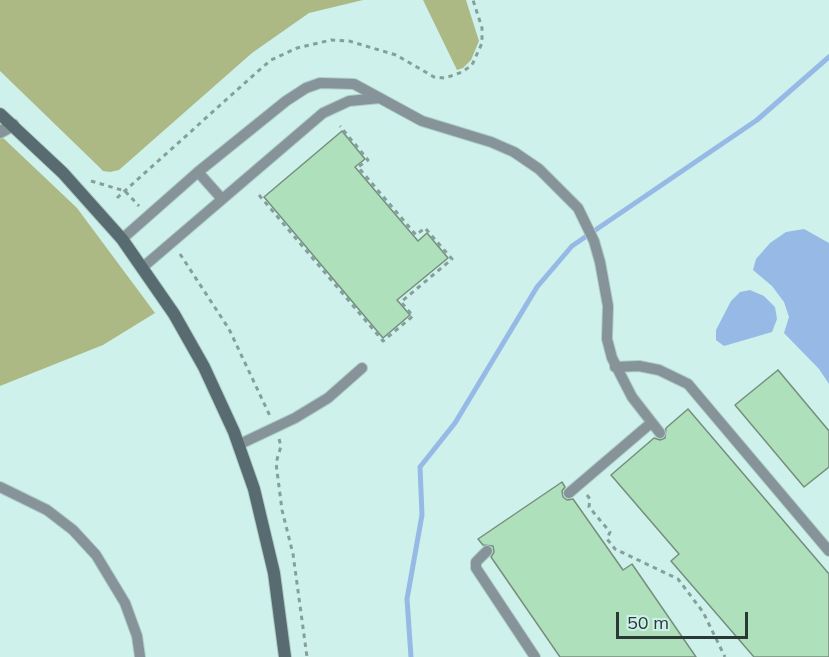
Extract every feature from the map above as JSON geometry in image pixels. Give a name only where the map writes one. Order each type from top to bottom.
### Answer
[{"type":"street","points":[[0,114],[63,173],[122,239],[143,267],[194,348],[238,445],[254,489],[274,573],[285,657]]},
{"type":"street","points":[[0,132],[13,126]]},
{"type":"lane","points":[[122,239],[198,172],[306,88],[321,83],[354,84],[422,121],[491,142],[514,152],[539,169],[578,208],[600,261],[608,306],[607,339],[615,367],[632,397],[660,433]]},
{"type":"lane","points":[[143,267],[323,113],[349,101],[380,98]]},
{"type":"lane","points":[[198,172],[222,200]]},
{"type":"lane","points":[[615,367],[639,366],[659,370],[688,384],[829,551]]},
{"type":"lane","points":[[238,445],[295,418],[328,398],[362,368]]},
{"type":"lane","points":[[569,493],[651,423]]},
{"type":"lane","points":[[0,487],[47,510],[73,530],[96,555],[125,603],[137,636],[140,657]]},
{"type":"lane","points":[[487,551],[476,562],[476,568],[535,657]]},
{"type":"path","points":[[117,198],[271,60],[297,48],[331,40],[358,43],[383,50],[434,77],[445,78],[462,72],[472,65],[482,43],[482,28],[473,0]]},
{"type":"path","points":[[259,195],[383,341],[406,322],[413,316],[402,302],[452,259],[425,228],[416,235],[358,167],[368,160],[340,126]]},
{"type":"path","points":[[63,173],[125,191],[148,217]]},
{"type":"path","points":[[171,243],[191,269],[229,329],[275,427],[281,446],[276,463],[282,510],[293,554],[307,657]]},
{"type":"path","points":[[584,492],[590,500],[589,507],[610,532],[607,538],[615,549],[678,579],[703,612],[725,657]]},
{"type":"green space","points":[[0,0],[363,0],[309,13],[252,53],[119,170],[110,172],[103,171],[0,71]]},
{"type":"green space","points":[[423,0],[466,0],[479,41],[471,60],[463,68],[457,70]]},
{"type":"green space","points":[[0,135],[77,208],[155,313],[103,345],[0,386]]},
{"type":"water","points":[[804,229],[829,243],[829,384],[819,369],[784,333],[789,317],[784,302],[772,286],[753,270],[756,259],[770,243],[786,232]]},
{"type":"water","points":[[750,290],[764,296],[775,307],[777,319],[772,332],[724,346],[716,340],[716,330],[731,301],[740,292]]},
{"type":"building","points":[[342,131],[365,159],[355,167],[418,241],[427,233],[448,258],[397,300],[410,315],[383,338],[264,197]]},
{"type":"building","points":[[778,370],[829,431],[829,467],[804,487],[735,405]]},
{"type":"building","points":[[688,409],[829,574],[829,657],[754,657],[671,561],[679,554],[611,475],[654,438],[660,440],[665,438],[666,428]]},
{"type":"building","points":[[562,482],[565,487],[562,491],[563,497],[567,500],[573,499],[623,570],[632,564],[696,657],[560,657],[491,557],[494,552],[493,546],[483,545],[478,539]]},
{"type":"waterway","points":[[411,657],[407,599],[422,515],[420,467],[455,423],[537,287],[572,246],[757,120],[829,57]]}]
